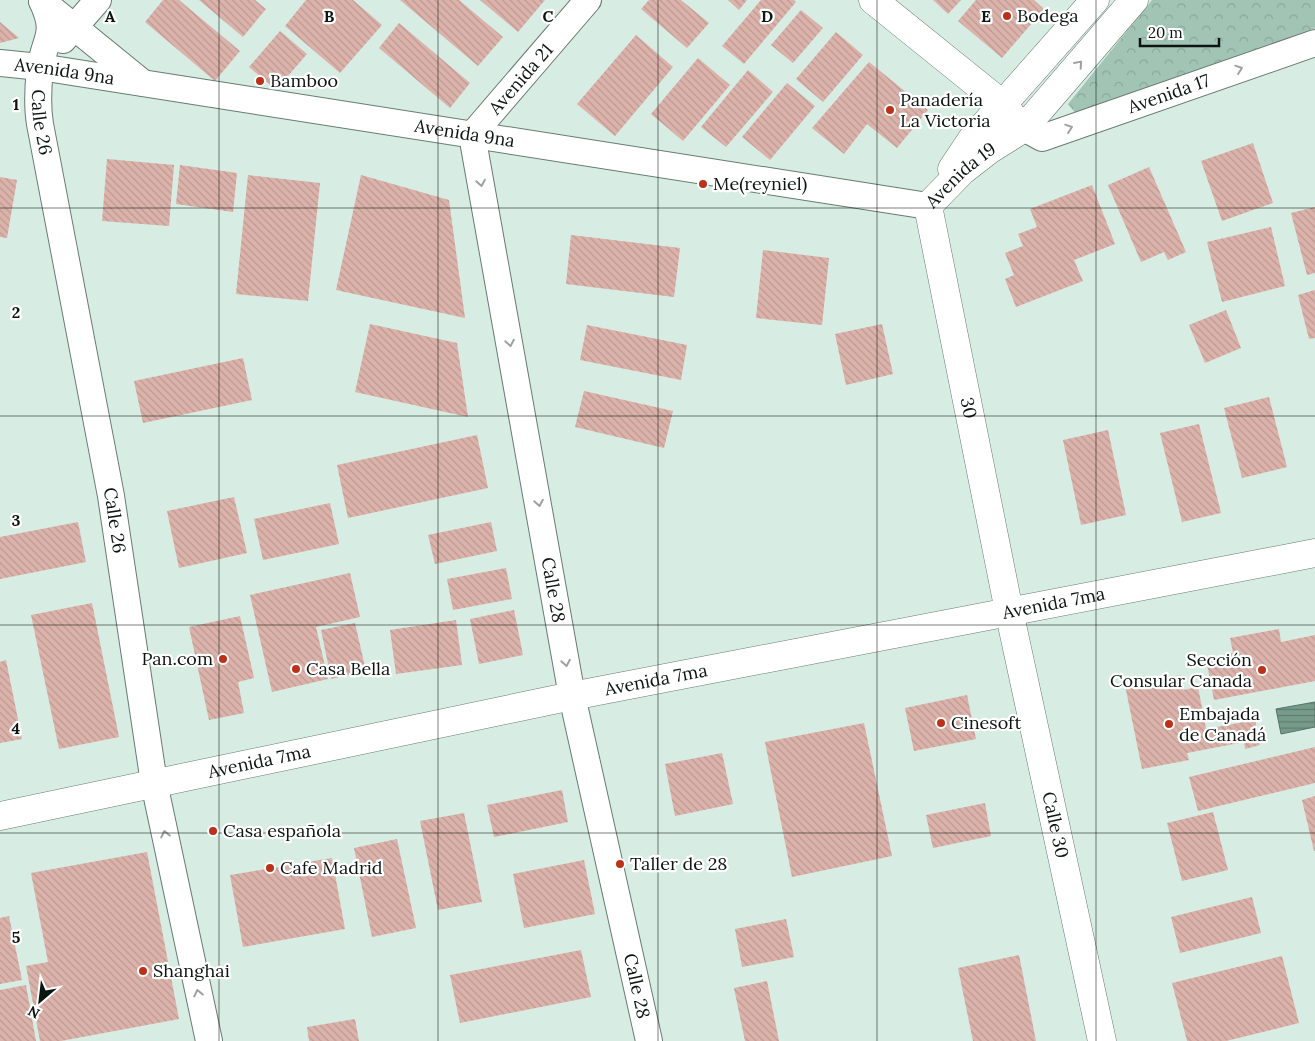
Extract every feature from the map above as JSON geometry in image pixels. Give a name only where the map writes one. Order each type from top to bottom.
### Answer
[{"type":"main road","points":[[873,0],[1002,104],[1024,128]]},
{"type":"main road","name":"Avenida 19","points":[[928,206],[972,139],[1095,0]]},
{"type":"main road","name":"Avenida 19","points":[[928,206],[962,171],[989,150],[1024,128],[1134,0]]},
{"type":"main road","name":"30","points":[[928,206],[1009,611]]},
{"type":"main road","name":"Avenida 7ma","points":[[0,816],[572,696],[1315,553]]},
{"type":"main road","name":"Calle 30","points":[[1009,611],[1102,1041]]},
{"type":"street","name":"Calle 26","points":[[41,0],[144,83]]},
{"type":"street","name":"Calle 26","points":[[41,0],[50,18],[50,35],[40,67],[38,108],[40,124],[111,496],[154,783],[208,1041]]},
{"type":"street","points":[[40,67],[98,0]]},
{"type":"street","name":"Avenida 21","points":[[472,135],[588,0]]},
{"type":"street","name":"Avenida 17","points":[[1024,128],[1042,138],[1315,43]]},
{"type":"street","name":"Avenida 9na","points":[[0,63],[40,67],[144,83],[928,206]]},
{"type":"street","name":"Calle 28","points":[[472,135],[572,696],[649,1041]]},
{"type":"green space","points":[[1152,0],[1315,0],[1315,28],[1077,115],[1068,104]]},
{"type":"shaded area","points":[[1315,702],[1315,727],[1281,734],[1276,709]]},
{"type":"building","points":[[163,0],[179,0],[240,51],[215,81],[145,22]]},
{"type":"building","points":[[199,0],[255,0],[266,9],[243,37]]},
{"type":"building","points":[[306,0],[353,0],[382,25],[340,73],[285,26]]},
{"type":"building","points":[[400,0],[459,0],[503,37],[478,66]]},
{"type":"building","points":[[480,0],[545,0],[518,32]]},
{"type":"building","points":[[649,0],[681,0],[709,23],[687,48],[641,9]]},
{"type":"building","points":[[728,0],[747,0],[739,10]]},
{"type":"building","points":[[761,0],[794,0],[796,2],[744,64],[722,46]]},
{"type":"building","points":[[933,0],[961,0],[948,14]]},
{"type":"building","points":[[976,0],[1034,0],[1044,9],[1002,58],[958,21]]},
{"type":"building","points":[[801,10],[823,28],[793,63],[771,45]]},
{"type":"building","points":[[0,22],[19,38],[0,43]]},
{"type":"building","points":[[399,23],[470,83],[450,108],[379,48]]},
{"type":"building","points":[[280,31],[307,54],[276,90],[249,67]]},
{"type":"building","points":[[836,32],[863,55],[823,102],[796,79]]},
{"type":"building","points":[[636,35],[673,67],[615,136],[577,104]]},
{"type":"building","points":[[698,58],[730,85],[683,141],[651,114]]},
{"type":"building","points":[[869,62],[928,110],[897,148],[867,124],[844,154],[812,128]]},
{"type":"building","points":[[748,70],[773,92],[726,147],[701,127]]},
{"type":"building","points":[[787,83],[815,106],[770,160],[742,137]]},
{"type":"building","points":[[1253,143],[1273,203],[1222,221],[1201,161]]},
{"type":"building","points":[[107,159],[174,165],[169,226],[102,221]]},
{"type":"building","points":[[180,165],[237,173],[233,212],[176,204]]},
{"type":"building","points":[[1149,167],[1186,252],[1168,260],[1164,252],[1141,262],[1108,185]]},
{"type":"building","points":[[248,175],[320,183],[308,301],[236,294]]},
{"type":"building","points":[[361,175],[449,200],[465,318],[336,290]]},
{"type":"building","points":[[0,177],[17,180],[7,238],[0,237]]},
{"type":"building","points":[[1092,185],[1115,244],[1074,260],[1083,281],[1016,307],[1005,279],[1014,275],[1005,253],[1023,246],[1018,234],[1037,227],[1030,209]]},
{"type":"building","points":[[1315,207],[1315,273],[1307,275],[1291,213]]},
{"type":"building","points":[[1271,227],[1285,286],[1222,302],[1207,242]]},
{"type":"building","points":[[571,235],[680,248],[674,297],[566,284]]},
{"type":"building","points":[[763,250],[829,258],[822,325],[756,318]]},
{"type":"building","points":[[1315,290],[1315,338],[1309,339],[1298,295]]},
{"type":"building","points":[[1226,310],[1241,348],[1205,363],[1189,325]]},
{"type":"building","points":[[370,324],[457,343],[468,417],[355,392]]},
{"type":"building","points":[[882,324],[893,374],[846,385],[835,334]]},
{"type":"building","points":[[587,325],[687,345],[681,380],[580,360]]},
{"type":"building","points":[[243,358],[252,400],[143,423],[134,381]]},
{"type":"building","points":[[584,391],[673,411],[664,448],[575,427]]},
{"type":"building","points":[[1269,397],[1287,467],[1242,478],[1224,408]]},
{"type":"building","points":[[1199,424],[1221,513],[1182,522],[1160,433]]},
{"type":"building","points":[[1108,430],[1126,515],[1081,525],[1063,440]]},
{"type":"building","points":[[477,435],[488,488],[348,518],[337,465]]},
{"type":"building","points":[[234,497],[247,553],[179,568],[167,511]]},
{"type":"building","points":[[330,503],[339,544],[263,560],[254,519]]},
{"type":"building","points":[[78,522],[86,562],[0,579],[0,537]]},
{"type":"building","points":[[491,522],[497,551],[435,564],[428,535]]},
{"type":"building","points":[[506,568],[512,599],[453,610],[447,579]]},
{"type":"building","points":[[350,573],[360,617],[316,627],[328,679],[272,692],[250,595]]},
{"type":"building","points":[[92,603],[119,737],[59,749],[31,615]]},
{"type":"building","points":[[514,610],[523,655],[479,664],[470,619]]},
{"type":"building","points":[[240,616],[254,678],[238,682],[244,713],[209,720],[189,627]]},
{"type":"building","points":[[456,620],[462,665],[396,674],[390,630]]},
{"type":"building","points":[[355,623],[366,671],[331,679],[321,630]]},
{"type":"building","name":"Sección Consular Canada","points":[[1279,629],[1281,642],[1315,635],[1315,681],[1214,700],[1206,659],[1233,653],[1230,638]]},
{"type":"building","points":[[6,660],[22,739],[0,743],[0,662]]},
{"type":"building","name":"Embajada de Canadá","points":[[1181,675],[1183,690],[1198,687],[1206,729],[1255,720],[1260,745],[1245,749],[1244,742],[1187,753],[1189,760],[1142,769],[1125,685]]},
{"type":"building","name":"Cinesoft","points":[[967,695],[976,739],[914,751],[905,708]]},
{"type":"building","points":[[864,723],[892,856],[792,877],[765,742]]},
{"type":"building","points":[[1315,747],[1315,783],[1198,811],[1189,777]]},
{"type":"building","points":[[722,753],[733,804],[675,816],[665,764]]},
{"type":"building","points":[[562,790],[568,822],[494,837],[487,805]]},
{"type":"building","points":[[1315,796],[1315,851],[1314,851],[1302,800]]},
{"type":"building","points":[[985,803],[991,836],[933,848],[926,815]]},
{"type":"building","points":[[1213,812],[1228,870],[1182,881],[1167,823]]},
{"type":"building","points":[[464,813],[482,902],[438,910],[420,821]]},
{"type":"building","points":[[397,839],[416,928],[372,937],[354,848]]},
{"type":"building","points":[[147,852],[179,1019],[61,1041],[40,1041],[26,966],[48,962],[31,873]]},
{"type":"building","points":[[332,858],[345,929],[243,947],[230,875]]},
{"type":"building","points":[[584,860],[595,914],[524,928],[513,874]]},
{"type":"building","points":[[1252,897],[1261,933],[1180,953],[1171,917]]},
{"type":"building","points":[[9,916],[22,980],[0,984],[0,918]]},
{"type":"building","points":[[786,919],[794,957],[742,967],[735,929]]},
{"type":"building","points":[[581,950],[591,997],[460,1023],[450,975]]},
{"type":"building","points":[[1019,955],[1036,1041],[973,1041],[958,968]]},
{"type":"building","points":[[1282,956],[1299,1023],[1226,1041],[1187,1041],[1172,983]]},
{"type":"building","points":[[767,981],[779,1041],[745,1041],[734,988]]},
{"type":"building","points":[[26,985],[36,1041],[0,1041],[0,990]]},
{"type":"building","points":[[355,1019],[359,1041],[309,1041],[307,1027]]},
{"type":"place","name":"Bodega","points":[[1007,16]]},
{"type":"place","name":"Bamboo","points":[[260,81]]},
{"type":"place","name":"Panadería La Victoria","points":[[890,110]]},
{"type":"place","name":"Me(reyniel)","points":[[703,184]]},
{"type":"place","name":"Pan.com","points":[[223,659]]},
{"type":"place","name":"Casa Bella","points":[[296,669]]},
{"type":"place","name":"Sección Consular Canada","points":[[1262,670]]},
{"type":"place","name":"Cinesoft","points":[[941,723]]},
{"type":"place","name":"Embajada de Canadá","points":[[1169,724]]},
{"type":"place","name":"Casa española","points":[[213,831]]},
{"type":"place","name":"Taller de 28","points":[[620,864]]},
{"type":"place","name":"Cafe Madrid","points":[[270,868]]},
{"type":"place","name":"Shanghai","points":[[143,971]]}]
